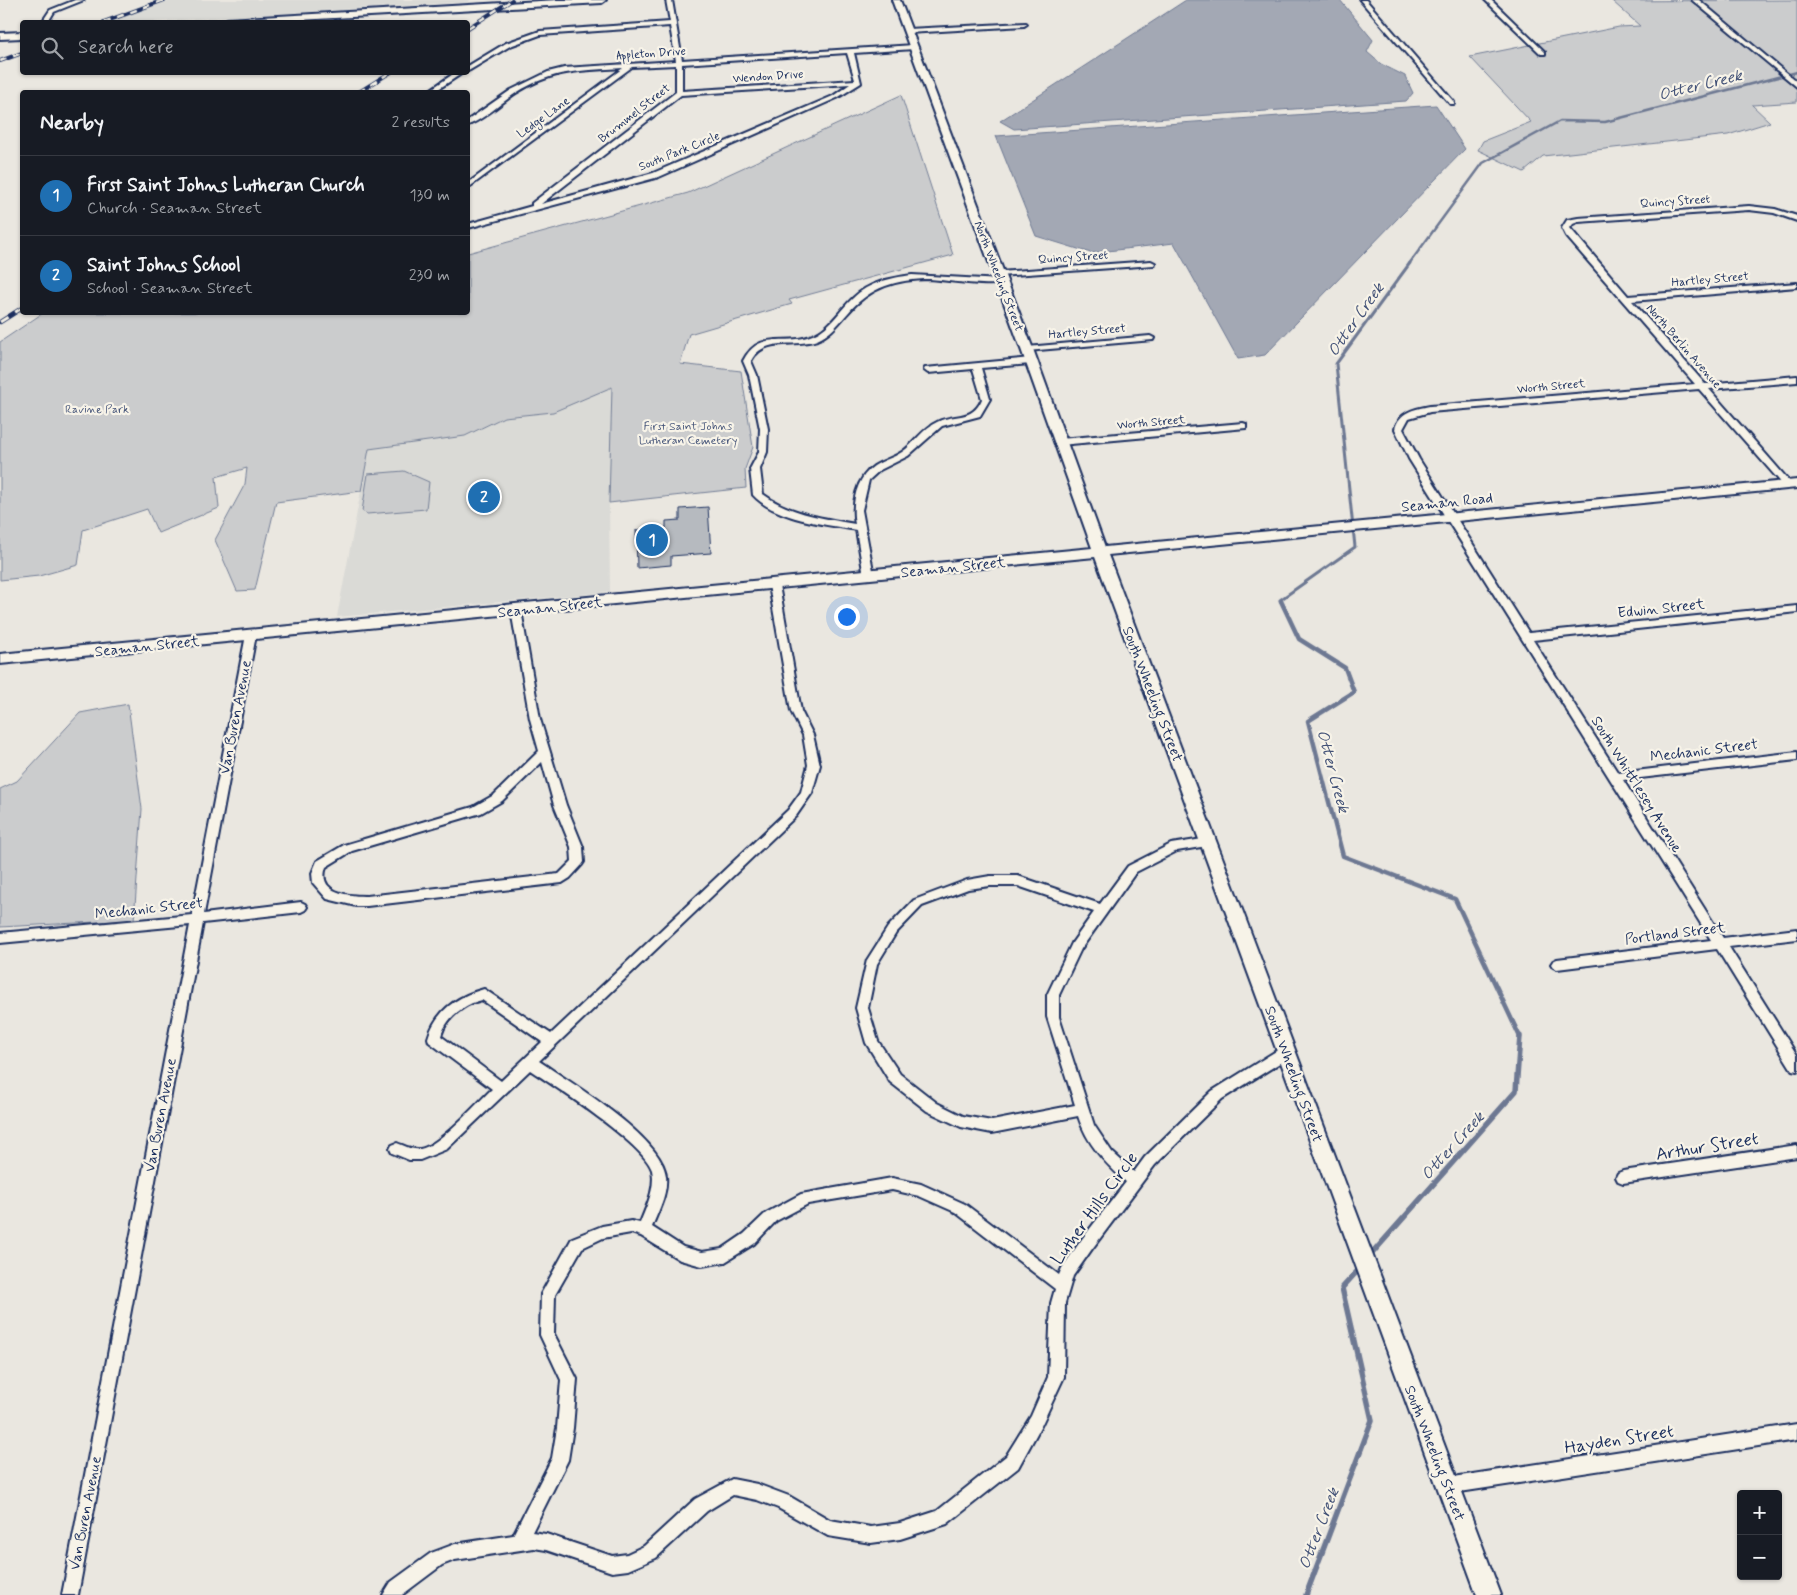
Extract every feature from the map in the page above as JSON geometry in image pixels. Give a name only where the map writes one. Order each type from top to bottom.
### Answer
[{"type":"street","points":[[46,20],[52,11],[81,0]]},
{"type":"street","points":[[259,20],[602,0]]},
{"type":"street","name":"Brummel Street","points":[[529,209],[679,93],[679,62],[669,0]]},
{"type":"street","name":"North Wheeling Street","points":[[896,0],[1029,355],[1100,552]]},
{"type":"street","points":[[1363,0],[1452,103]]},
{"type":"street","points":[[1488,0],[1544,53]]},
{"type":"street","points":[[1694,0],[1797,84]]},
{"type":"street","points":[[470,68],[520,37],[534,33],[672,24]]},
{"type":"street","points":[[908,31],[1024,24]]},
{"type":"street","points":[[0,36],[20,35]]},
{"type":"street","name":"Appleton Drive","points":[[470,122],[537,78],[570,69],[914,47]]},
{"type":"street","points":[[850,51],[859,82]]},
{"type":"street","name":"Ledge Lane","points":[[470,185],[631,65]]},
{"type":"street","points":[[433,90],[456,75]]},
{"type":"street","name":"Wendon Drive","points":[[679,93],[859,82]]},
{"type":"street","name":"South Park Circle","points":[[470,225],[656,175],[836,97],[859,82]]},
{"type":"street","name":"Quincy Street","points":[[1570,222],[1743,208],[1762,208],[1782,212],[1797,219]]},
{"type":"street","name":"North Berlin Avenue","points":[[1570,222],[1566,227],[1568,232],[1793,487]]},
{"type":"street","name":"Quincy Street","points":[[859,528],[800,516],[768,504],[758,495],[755,469],[764,452],[764,429],[753,375],[746,361],[749,353],[759,346],[771,342],[796,343],[815,337],[836,322],[862,295],[880,285],[901,279],[918,276],[999,278],[1151,262]]},
{"type":"street","name":"Hartley Street","points":[[1626,299],[1797,285]]},
{"type":"street","name":"Hartley Street","points":[[928,370],[976,366],[1029,355],[1150,338]]},
{"type":"street","points":[[868,576],[857,510],[865,479],[877,468],[905,454],[939,424],[977,414],[984,406],[986,399],[976,366]]},
{"type":"street","name":"Worth Street","points":[[1403,418],[1416,412],[1430,409],[1797,379]]},
{"type":"street","name":"South Whittlesey Avenue","points":[[1403,418],[1399,428],[1403,439],[1797,1066]]},
{"type":"street","name":"Worth Street","points":[[1060,442],[1243,426]]},
{"type":"street","name":"Seaman Road","points":[[1100,552],[1793,487]]},
{"type":"street","name":"Seaman Street","points":[[0,659],[1100,552]]},
{"type":"street","name":"South Wheeling Street","points":[[1100,552],[1489,1595]]},
{"type":"street","points":[[397,1149],[409,1156],[428,1154],[442,1145],[792,813],[806,793],[814,765],[808,735],[796,711],[774,585]]},
{"type":"street","name":"Edwin Street","points":[[1527,637],[1797,609]]},
{"type":"street","points":[[516,610],[535,719],[545,752],[560,805],[577,847],[578,862],[562,878],[356,901],[331,896],[319,883],[318,872],[321,864],[348,848],[477,810],[498,798],[545,752]]},
{"type":"street","name":"Van Buren Avenue","points":[[70,1595],[251,636]]},
{"type":"street","name":"Mechanic Street","points":[[1615,777],[1797,756]]},
{"type":"street","points":[[1134,1181],[1108,1156],[1088,1127],[1081,1110],[1053,1017],[1053,995],[1076,946],[1132,869],[1175,847],[1208,842]]},
{"type":"street","points":[[1081,1110],[992,1127],[961,1121],[932,1107],[895,1078],[872,1043],[862,1008],[871,962],[892,930],[918,903],[967,885],[990,881],[1018,882],[1099,909],[1101,912]]},
{"type":"street","name":"Mechanic Street","points":[[0,938],[140,926],[301,907]]},
{"type":"street","name":"Portland Street","points":[[1557,964],[1797,934]]},
{"type":"street","points":[[501,1089],[434,1038],[436,1029],[448,1013],[475,996],[484,994],[551,1042]]},
{"type":"street","name":"Luther Hills Circle","points":[[391,1595],[397,1588],[436,1559],[455,1552],[518,1542],[534,1540],[546,1542],[612,1564],[628,1562],[650,1552],[701,1505],[732,1487],[757,1492],[783,1502],[828,1528],[871,1535],[900,1531],[942,1518],[1012,1462],[1036,1421],[1056,1378],[1058,1303],[1067,1273],[1134,1181],[1150,1161],[1217,1095],[1286,1052]]},
{"type":"street","points":[[529,1062],[634,1136],[652,1154],[658,1166],[660,1177],[658,1192],[644,1230]]},
{"type":"street","name":"Arthur Street","points":[[1623,1177],[1797,1151]]},
{"type":"street","points":[[518,1542],[560,1460],[569,1379],[547,1335],[548,1294],[577,1243],[612,1230],[631,1227],[644,1230],[680,1253],[702,1259],[725,1255],[749,1239],[772,1217],[806,1198],[892,1184],[921,1190],[960,1208],[1063,1287]]},
{"type":"street","name":"Hayden Street","points":[[1447,1486],[1797,1432]]},
{"type":"shaded area","points":[[170,0],[470,0],[469,2],[182,20],[115,20]]},
{"type":"shaded area","points":[[1186,0],[1340,0],[1373,40],[1367,52],[1381,64],[1405,76],[1413,93],[1406,101],[1014,129],[1000,121]]},
{"type":"shaded area","points":[[1436,105],[1465,149],[1265,355],[1238,359],[1174,243],[1091,253],[1036,236],[996,136]]},
{"type":"shaded area","points":[[613,386],[609,503],[610,592],[337,617],[369,449],[465,436],[504,417],[553,412]]},
{"type":"green space","points":[[1797,0],[1797,102],[1752,105],[1770,122],[1728,135],[1543,156],[1524,172],[1478,150],[1483,141],[1531,122],[1470,57],[1619,27],[1640,26],[1612,1]]},
{"type":"green space","name":"Ravine Park","points":[[901,95],[953,255],[789,300],[792,304],[689,334],[680,364],[741,371],[753,447],[745,469],[746,488],[609,503],[612,387],[553,412],[504,417],[465,436],[369,449],[361,491],[276,502],[255,590],[237,591],[215,540],[245,484],[247,468],[216,477],[219,508],[158,533],[147,509],[83,530],[78,565],[39,576],[0,580],[0,342],[40,315],[470,315],[470,252],[688,193]]},
{"type":"green space","points":[[404,471],[429,482],[426,509],[367,514],[362,511],[368,474]]},
{"type":"green space","points":[[128,704],[142,809],[134,920],[0,927],[0,789],[17,781],[80,713]]},
{"type":"building","points":[[708,507],[711,553],[671,556],[671,565],[637,568],[636,530],[666,528],[666,521],[680,520],[680,509]]},
{"type":"waterway","name":"Otter Creek","points":[[1409,264],[1483,163],[1560,121],[1605,122],[1797,72]]},
{"type":"waterway","name":"Otter Creek","points":[[1281,602],[1280,600],[1355,547],[1336,364],[1410,263]]},
{"type":"waterway","name":"Otter Creek","points":[[1281,601],[1299,639],[1345,668],[1354,692],[1308,721],[1343,856],[1455,899],[1520,1037]]},
{"type":"waterway","name":"Otter Creek","points":[[1369,1257],[1516,1091],[1520,1037]]},
{"type":"waterway","name":"Otter Creek","points":[[1306,1595],[1372,1420],[1342,1288],[1361,1267]]},
{"type":"railway","points":[[109,20],[164,0]]},
{"type":"railway","points":[[470,27],[512,0]]},
{"type":"railway","points":[[0,61],[20,54]]},
{"type":"railway","points":[[362,90],[386,75]]},
{"type":"railway","points":[[0,322],[20,309]]},
{"type":"place","name":"Saint Johns School","points":[[484,497]]},
{"type":"place","name":"First Saint Johns Lutheran Church","points":[[652,540]]},
{"type":"park label","name":"First Saint Johns Lutheran Cemetery","points":[[688,433]]}]
